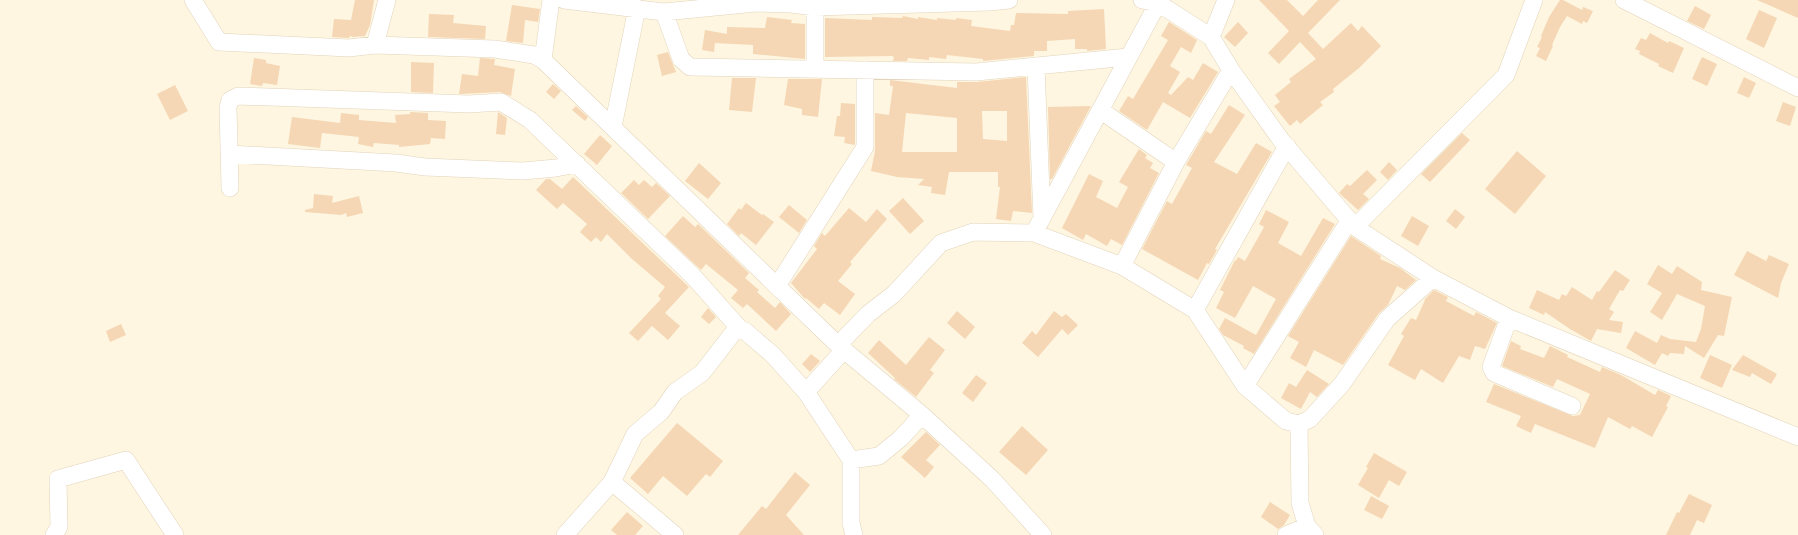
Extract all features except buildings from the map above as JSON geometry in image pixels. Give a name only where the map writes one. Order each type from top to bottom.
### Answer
[{"type":"street","points":[[193,0],[219,42],[349,48],[376,45],[495,49],[534,56],[543,60],[841,348],[922,414],[992,479],[1043,535]]},
{"type":"street","points":[[376,45],[387,0]]},
{"type":"street","points":[[543,60],[551,0]]},
{"type":"street","points":[[564,0],[664,12],[756,2],[815,7],[990,2],[1009,0]]},
{"type":"street","points":[[1211,37],[1226,0]]},
{"type":"street","points":[[1245,386],[1352,224],[1506,75],[1534,0]]},
{"type":"street","points":[[1624,0],[1798,88]]},
{"type":"street","points":[[1034,233],[1128,57],[1150,2],[1211,37],[1231,70],[1287,146],[1352,224],[1433,278],[1509,318],[1798,437]]},
{"type":"street","points":[[815,7],[815,69]]},
{"type":"street","points":[[613,127],[637,8]]},
{"type":"street","points":[[664,12],[681,59],[690,67],[976,72],[1128,57]]},
{"type":"street","points":[[1036,66],[1042,218]]},
{"type":"street","points":[[777,286],[865,147],[865,70]]},
{"type":"street","points":[[1122,266],[1176,162],[1231,70]]},
{"type":"street","points":[[230,188],[228,107],[230,100],[238,96],[469,104],[501,102],[530,120],[577,164],[692,275],[740,329],[745,331],[773,355],[806,392],[851,460],[851,523],[854,535]]},
{"type":"street","points":[[1100,110],[1176,162]]},
{"type":"street","points":[[1195,310],[1287,146]]},
{"type":"street","points":[[229,154],[396,163],[425,167],[523,172],[577,164]]},
{"type":"street","points":[[806,392],[868,314],[894,294],[941,243],[973,232],[1034,233],[1122,266],[1195,310],[1245,386],[1286,421],[1299,424],[1310,418],[1342,384],[1387,319],[1433,278]]},
{"type":"street","points":[[1509,318],[1491,367],[1494,373],[1572,406]]},
{"type":"street","points":[[565,535],[612,482],[635,434],[661,412],[675,392],[702,373],[733,332],[740,329]]},
{"type":"street","points":[[851,460],[879,456],[901,438],[922,414]]},
{"type":"street","points":[[1286,535],[1311,530],[1300,503],[1299,424]]},
{"type":"street","points":[[54,535],[59,527],[58,479],[126,460],[174,535]]},
{"type":"street","points":[[612,482],[675,535]]}]
